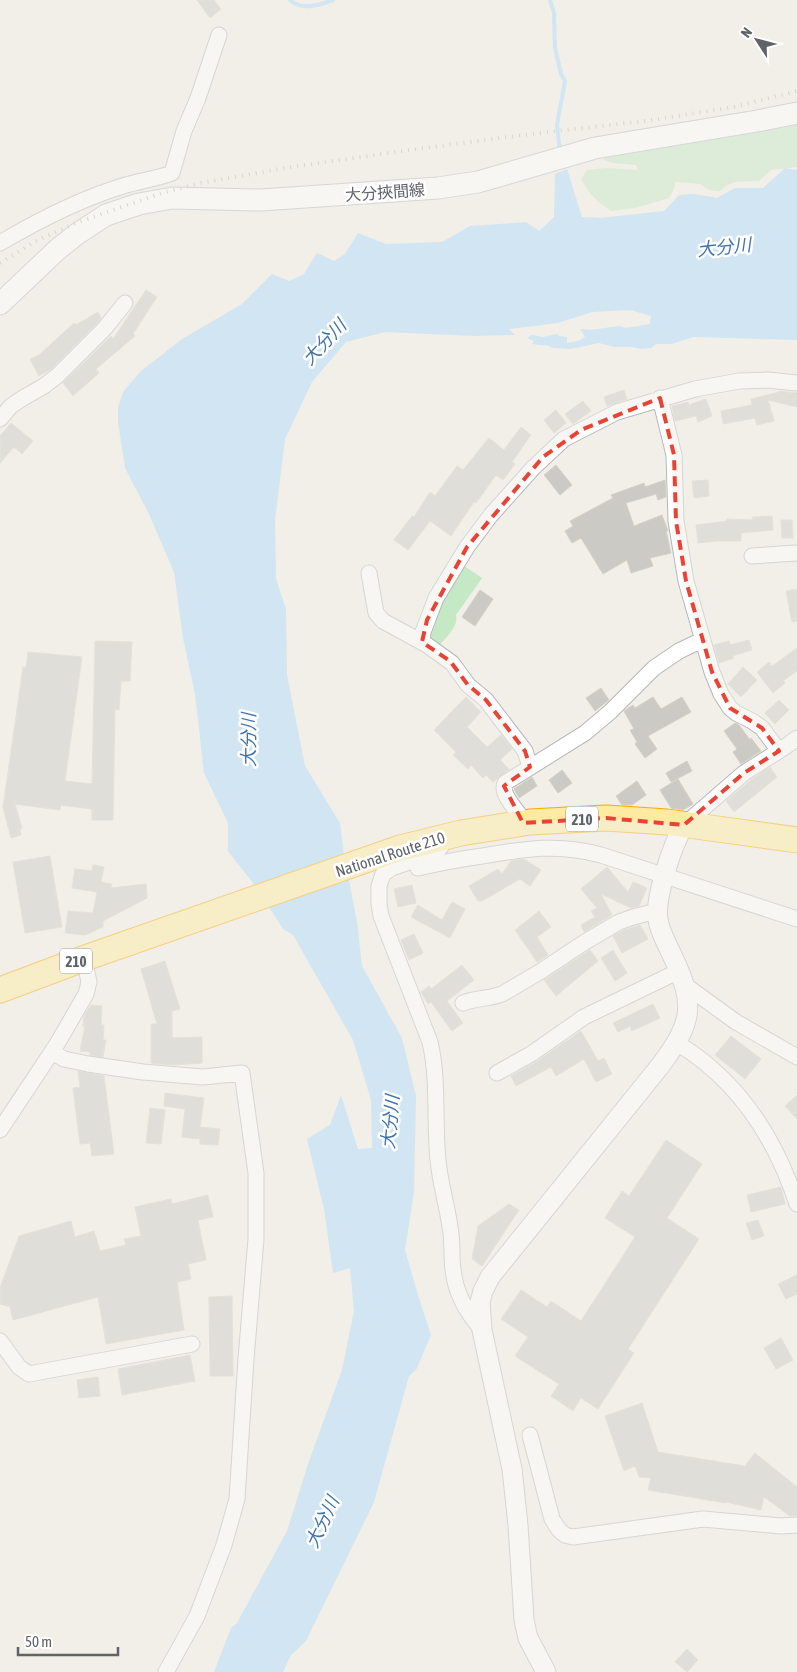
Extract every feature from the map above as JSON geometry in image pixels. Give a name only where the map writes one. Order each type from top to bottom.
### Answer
[{"type":"highway","name":"National Route 210","points":[[0,990],[153,934],[376,869],[413,844],[442,837],[523,823],[606,818],[650,821],[797,840]]},
{"type":"main road","name":"大分挾間線","points":[[0,304],[58,249],[77,234],[106,215],[140,204],[172,198],[261,200],[421,190],[478,182],[595,148],[757,121],[797,112]]},
{"type":"street","points":[[0,243],[40,220],[94,196],[172,173],[184,131],[198,98],[219,35]]},
{"type":"street","points":[[0,419],[11,406],[57,376],[105,328],[125,303]]},
{"type":"street","points":[[422,642],[423,632],[431,609],[454,567],[490,515],[543,457],[564,439],[617,412],[696,388],[739,380],[797,383]]},
{"type":"street","points":[[660,398],[674,455],[676,521],[680,552],[686,582],[715,682],[730,708],[762,728],[779,751]]},
{"type":"street","points":[[752,556],[797,553]]},
{"type":"street","points":[[369,573],[377,616],[382,621],[422,642],[450,661],[468,686],[486,700],[525,751],[530,767]]},
{"type":"street","points":[[523,823],[522,818],[504,792],[504,786],[508,780],[595,725],[654,668],[679,651],[702,640]]},
{"type":"street","points":[[546,1672],[528,1638],[524,1620],[518,1525],[512,1469],[482,1330],[480,1302],[490,1277],[660,1066],[677,1043],[688,1018],[688,1000],[682,978],[660,928],[657,911],[664,876],[684,825],[744,773],[797,738]]},
{"type":"street","points":[[482,1330],[468,1314],[456,1286],[452,1268],[453,1247],[451,1228],[437,1159],[432,1052],[380,912],[376,869],[405,871],[451,861],[532,848],[553,847],[588,851],[797,919]]},
{"type":"street","points":[[463,1004],[475,999],[496,997],[619,922],[657,911]]},
{"type":"street","points":[[0,1130],[52,1052],[88,990],[84,958]]},
{"type":"street","points":[[682,978],[736,1022],[797,1057]]},
{"type":"street","points":[[497,1074],[531,1054],[584,1017],[682,978]]},
{"type":"street","points":[[677,1043],[733,1087],[773,1144],[797,1204]]},
{"type":"street","points":[[52,1052],[64,1059],[143,1072],[203,1077],[242,1073],[256,1173],[256,1239],[237,1499],[224,1545],[197,1616],[166,1672]]},
{"type":"street","points":[[0,1341],[19,1367],[29,1374],[192,1344]]},
{"type":"street","points":[[530,1435],[552,1519],[559,1530],[573,1537],[703,1520],[780,1526],[797,1525]]},
{"type":"highlighted area","points":[[660,398],[674,455],[676,521],[686,581],[712,672],[730,708],[762,728],[779,751],[744,773],[684,825],[606,818],[523,823],[504,786],[530,767],[525,751],[486,700],[468,685],[450,661],[422,642],[427,620],[467,547],[543,457],[581,430]]},
{"type":"green space","points":[[797,121],[797,167],[771,170],[759,181],[735,182],[727,185],[720,191],[710,190],[701,184],[675,182],[674,189],[669,198],[635,208],[611,211],[594,197],[581,179],[587,170],[606,168],[638,170],[636,165],[613,163],[604,160],[602,145]]},
{"type":"green space","points":[[460,563],[482,578],[456,615],[454,628],[439,646],[427,638],[436,605]]},
{"type":"water","name":"大分川","points":[[785,168],[797,170],[797,340],[693,337],[672,344],[656,344],[651,348],[642,349],[615,347],[599,343],[570,349],[532,344],[534,341],[527,338],[532,335],[543,337],[557,334],[567,337],[567,343],[578,341],[585,337],[580,329],[591,330],[619,326],[626,328],[650,324],[651,316],[630,310],[592,312],[558,323],[509,329],[515,335],[474,336],[385,332],[346,342],[312,382],[285,439],[275,520],[276,579],[286,609],[287,675],[305,766],[340,823],[357,922],[362,966],[402,1038],[416,1096],[414,1192],[405,1250],[431,1335],[416,1370],[409,1376],[374,1502],[306,1641],[291,1655],[283,1672],[214,1672],[231,1628],[237,1623],[287,1531],[309,1461],[342,1370],[354,1311],[350,1268],[333,1273],[324,1209],[307,1139],[330,1125],[341,1095],[358,1149],[372,1148],[371,1100],[353,1040],[293,935],[283,929],[256,887],[228,851],[228,823],[204,773],[195,694],[183,638],[174,572],[149,514],[125,468],[118,422],[118,407],[123,392],[140,372],[182,339],[242,304],[272,274],[289,281],[304,274],[317,253],[334,261],[345,254],[358,233],[386,244],[442,242],[470,226],[526,222],[539,231],[554,217],[555,174],[567,169],[582,217],[600,218],[664,211],[679,195],[694,194],[717,198],[735,188],[763,188]]},
{"type":"building","points":[[197,0],[214,0],[221,9],[210,18]]},
{"type":"building","points":[[146,290],[157,297],[133,334],[135,336],[96,369],[99,373],[73,396],[63,383],[111,336],[113,339]]},
{"type":"building","points":[[98,312],[101,318],[98,322],[51,369],[39,376],[30,359],[39,355],[74,323],[76,325]]},
{"type":"building","points":[[624,390],[627,399],[607,406],[604,397]]},
{"type":"building","points":[[779,391],[797,393],[797,407],[768,400],[774,421],[757,425],[755,418],[723,424],[721,411],[752,405],[751,399]]},
{"type":"building","points":[[706,399],[712,416],[698,422],[696,416],[675,421],[672,406],[688,402],[689,405]]},
{"type":"building","points":[[583,401],[591,411],[573,424],[565,414]]},
{"type":"building","points":[[556,410],[566,423],[554,433],[544,420]]},
{"type":"building","points":[[11,423],[33,441],[22,454],[14,447],[0,463],[0,436]]},
{"type":"building","points":[[521,427],[531,435],[512,462],[515,464],[503,480],[496,475],[476,503],[474,502],[451,536],[430,521],[408,550],[394,540],[412,516],[414,517],[430,492],[435,496],[457,466],[463,470],[489,438],[504,450]]},
{"type":"building","points":[[556,465],[572,485],[560,495],[544,475]]},
{"type":"building","points":[[665,480],[666,497],[658,500],[656,494],[626,503],[634,526],[662,515],[668,531],[666,531],[671,553],[650,558],[653,566],[631,573],[627,560],[603,574],[581,538],[572,543],[565,531],[573,526],[570,521],[613,498],[611,495],[644,483],[645,487]]},
{"type":"building","points":[[708,480],[709,496],[694,498],[692,481]]},
{"type":"building","points":[[772,516],[773,530],[741,533],[741,541],[698,543],[696,525],[727,521],[727,519],[753,520],[752,517]]},
{"type":"building","points":[[781,520],[792,520],[793,538],[782,538]]},
{"type":"building","points":[[797,589],[797,621],[792,622],[786,591]]},
{"type":"building","points":[[480,590],[493,599],[475,626],[462,617]]},
{"type":"building","points":[[749,640],[752,650],[732,656],[734,658],[719,663],[714,645],[729,641],[730,645]]},
{"type":"building","points":[[95,641],[132,642],[130,681],[121,681],[119,710],[115,709],[113,820],[92,820],[92,809],[61,805],[60,810],[15,804],[22,828],[20,829],[21,835],[11,838],[3,807],[23,667],[26,668],[28,652],[82,657],[65,781],[92,784]]},
{"type":"building","points":[[797,648],[797,671],[783,681],[785,683],[773,693],[757,672],[769,662],[772,666]]},
{"type":"building","points":[[743,667],[757,680],[741,697],[728,684]]},
{"type":"building","points":[[601,688],[609,700],[595,711],[586,698]]},
{"type":"building","points":[[466,697],[481,712],[467,727],[487,747],[501,735],[512,749],[500,760],[509,769],[493,782],[486,775],[483,778],[471,765],[468,769],[453,755],[456,752],[434,730]]},
{"type":"building","points":[[653,697],[661,709],[682,697],[691,712],[648,736],[657,749],[645,758],[635,744],[637,742],[630,730],[634,729],[624,711],[633,705],[635,708]]},
{"type":"building","points":[[779,700],[789,710],[775,724],[765,713]]},
{"type":"building","points":[[735,723],[739,725],[761,751],[741,764],[733,752],[737,749],[724,731]]},
{"type":"building","points":[[687,761],[692,771],[671,782],[666,773]]},
{"type":"building","points":[[770,767],[777,777],[734,812],[726,801]]},
{"type":"building","points":[[562,770],[572,783],[558,793],[549,780]]},
{"type":"building","points":[[532,777],[537,786],[519,798],[514,789]]},
{"type":"building","points":[[678,779],[693,804],[683,810],[671,808],[660,790]]},
{"type":"building","points":[[637,781],[646,795],[632,805],[622,805],[616,796]]},
{"type":"building","points":[[50,856],[62,927],[25,933],[13,862]]},
{"type":"building","points":[[524,859],[541,870],[530,886],[520,879],[482,901],[478,901],[469,886],[498,869],[502,874],[511,861]]},
{"type":"building","points":[[93,865],[104,867],[101,882],[112,884],[111,888],[146,884],[147,898],[103,921],[103,927],[85,935],[65,933],[68,911],[93,913],[97,892],[72,888],[75,869],[92,871]]},
{"type":"building","points":[[607,867],[628,892],[633,882],[647,888],[639,906],[631,908],[601,894],[612,915],[584,932],[581,925],[595,917],[591,911],[597,908],[581,889]]},
{"type":"building","points":[[412,885],[416,903],[398,907],[394,889]]},
{"type":"building","points":[[452,902],[465,909],[450,938],[411,917],[418,905],[442,920]]},
{"type":"building","points":[[539,911],[551,927],[537,937],[548,955],[537,962],[515,930]]},
{"type":"building","points":[[640,925],[648,939],[622,953],[613,936]]},
{"type":"building","points":[[414,934],[423,953],[409,960],[401,940]]},
{"type":"building","points":[[590,950],[598,961],[556,996],[544,980]]},
{"type":"building","points":[[613,950],[627,973],[615,981],[601,958]]},
{"type":"building","points":[[165,961],[180,1009],[172,1011],[172,1038],[202,1037],[202,1063],[172,1065],[151,1063],[151,1024],[157,1024],[141,969]]},
{"type":"building","points":[[462,965],[474,980],[447,1001],[463,1023],[452,1031],[431,1002],[428,1004],[421,992],[429,986],[431,989]]},
{"type":"building","points":[[653,1004],[660,1018],[632,1031],[630,1026],[618,1032],[613,1023]]},
{"type":"building","points":[[91,1005],[102,1006],[101,1025],[104,1025],[103,1040],[106,1040],[103,1057],[90,1055],[90,1052],[80,1051],[85,1026],[83,1026],[84,1016]]},
{"type":"building","points":[[581,1031],[598,1061],[604,1058],[612,1074],[596,1082],[584,1059],[556,1076],[551,1067],[516,1086],[511,1076],[536,1062]]},
{"type":"building","points":[[731,1036],[761,1059],[745,1079],[715,1055]]},
{"type":"building","points":[[78,1071],[104,1076],[114,1154],[92,1156],[90,1143],[80,1144],[73,1088],[80,1087]]},
{"type":"building","points":[[165,1093],[204,1098],[200,1127],[220,1129],[218,1145],[200,1144],[200,1139],[182,1137],[185,1109],[164,1106]]},
{"type":"building","points":[[797,1095],[797,1119],[785,1106]]},
{"type":"building","points":[[150,1108],[165,1110],[161,1144],[146,1143]]},
{"type":"building","points":[[666,1140],[702,1164],[667,1218],[699,1239],[628,1349],[634,1353],[598,1409],[581,1398],[573,1411],[551,1396],[559,1384],[515,1356],[528,1337],[501,1319],[521,1290],[547,1307],[551,1301],[581,1321],[635,1237],[605,1218],[622,1191],[629,1196]]},
{"type":"building","points":[[781,1187],[785,1204],[751,1212],[747,1195]]},
{"type":"building","points":[[208,1195],[213,1217],[198,1220],[206,1260],[188,1264],[191,1279],[177,1282],[184,1330],[106,1344],[98,1297],[13,1320],[10,1307],[0,1304],[0,1288],[19,1236],[71,1221],[75,1237],[94,1231],[100,1251],[126,1245],[124,1239],[141,1236],[135,1207],[171,1199],[172,1204]]},
{"type":"building","points":[[509,1204],[519,1210],[482,1266],[472,1259],[478,1226]]},
{"type":"building","points":[[758,1220],[764,1236],[752,1240],[746,1223]]},
{"type":"building","points":[[797,1275],[797,1294],[786,1299],[778,1284]]},
{"type":"building","points":[[232,1296],[233,1376],[210,1376],[209,1297]]},
{"type":"building","points":[[781,1338],[793,1360],[776,1369],[764,1348]]},
{"type":"building","points":[[190,1355],[195,1381],[122,1395],[118,1369]]},
{"type":"building","points":[[98,1377],[100,1396],[79,1398],[77,1380]]},
{"type":"building","points":[[642,1403],[658,1452],[745,1466],[755,1453],[797,1487],[797,1516],[790,1516],[764,1497],[761,1510],[726,1502],[648,1490],[651,1478],[639,1477],[635,1466],[624,1471],[605,1416]]},
{"type":"building","points":[[687,1649],[698,1660],[687,1672],[675,1662]]},
{"type":"waterway","points":[[290,0],[305,6],[333,0]]},
{"type":"waterway","points":[[550,0],[554,13],[555,48],[561,74],[565,81],[557,125],[560,152]]},
{"type":"railway","points":[[0,263],[36,241],[76,223],[162,193],[201,183],[291,167],[417,149],[645,121],[734,107],[797,91]]}]
